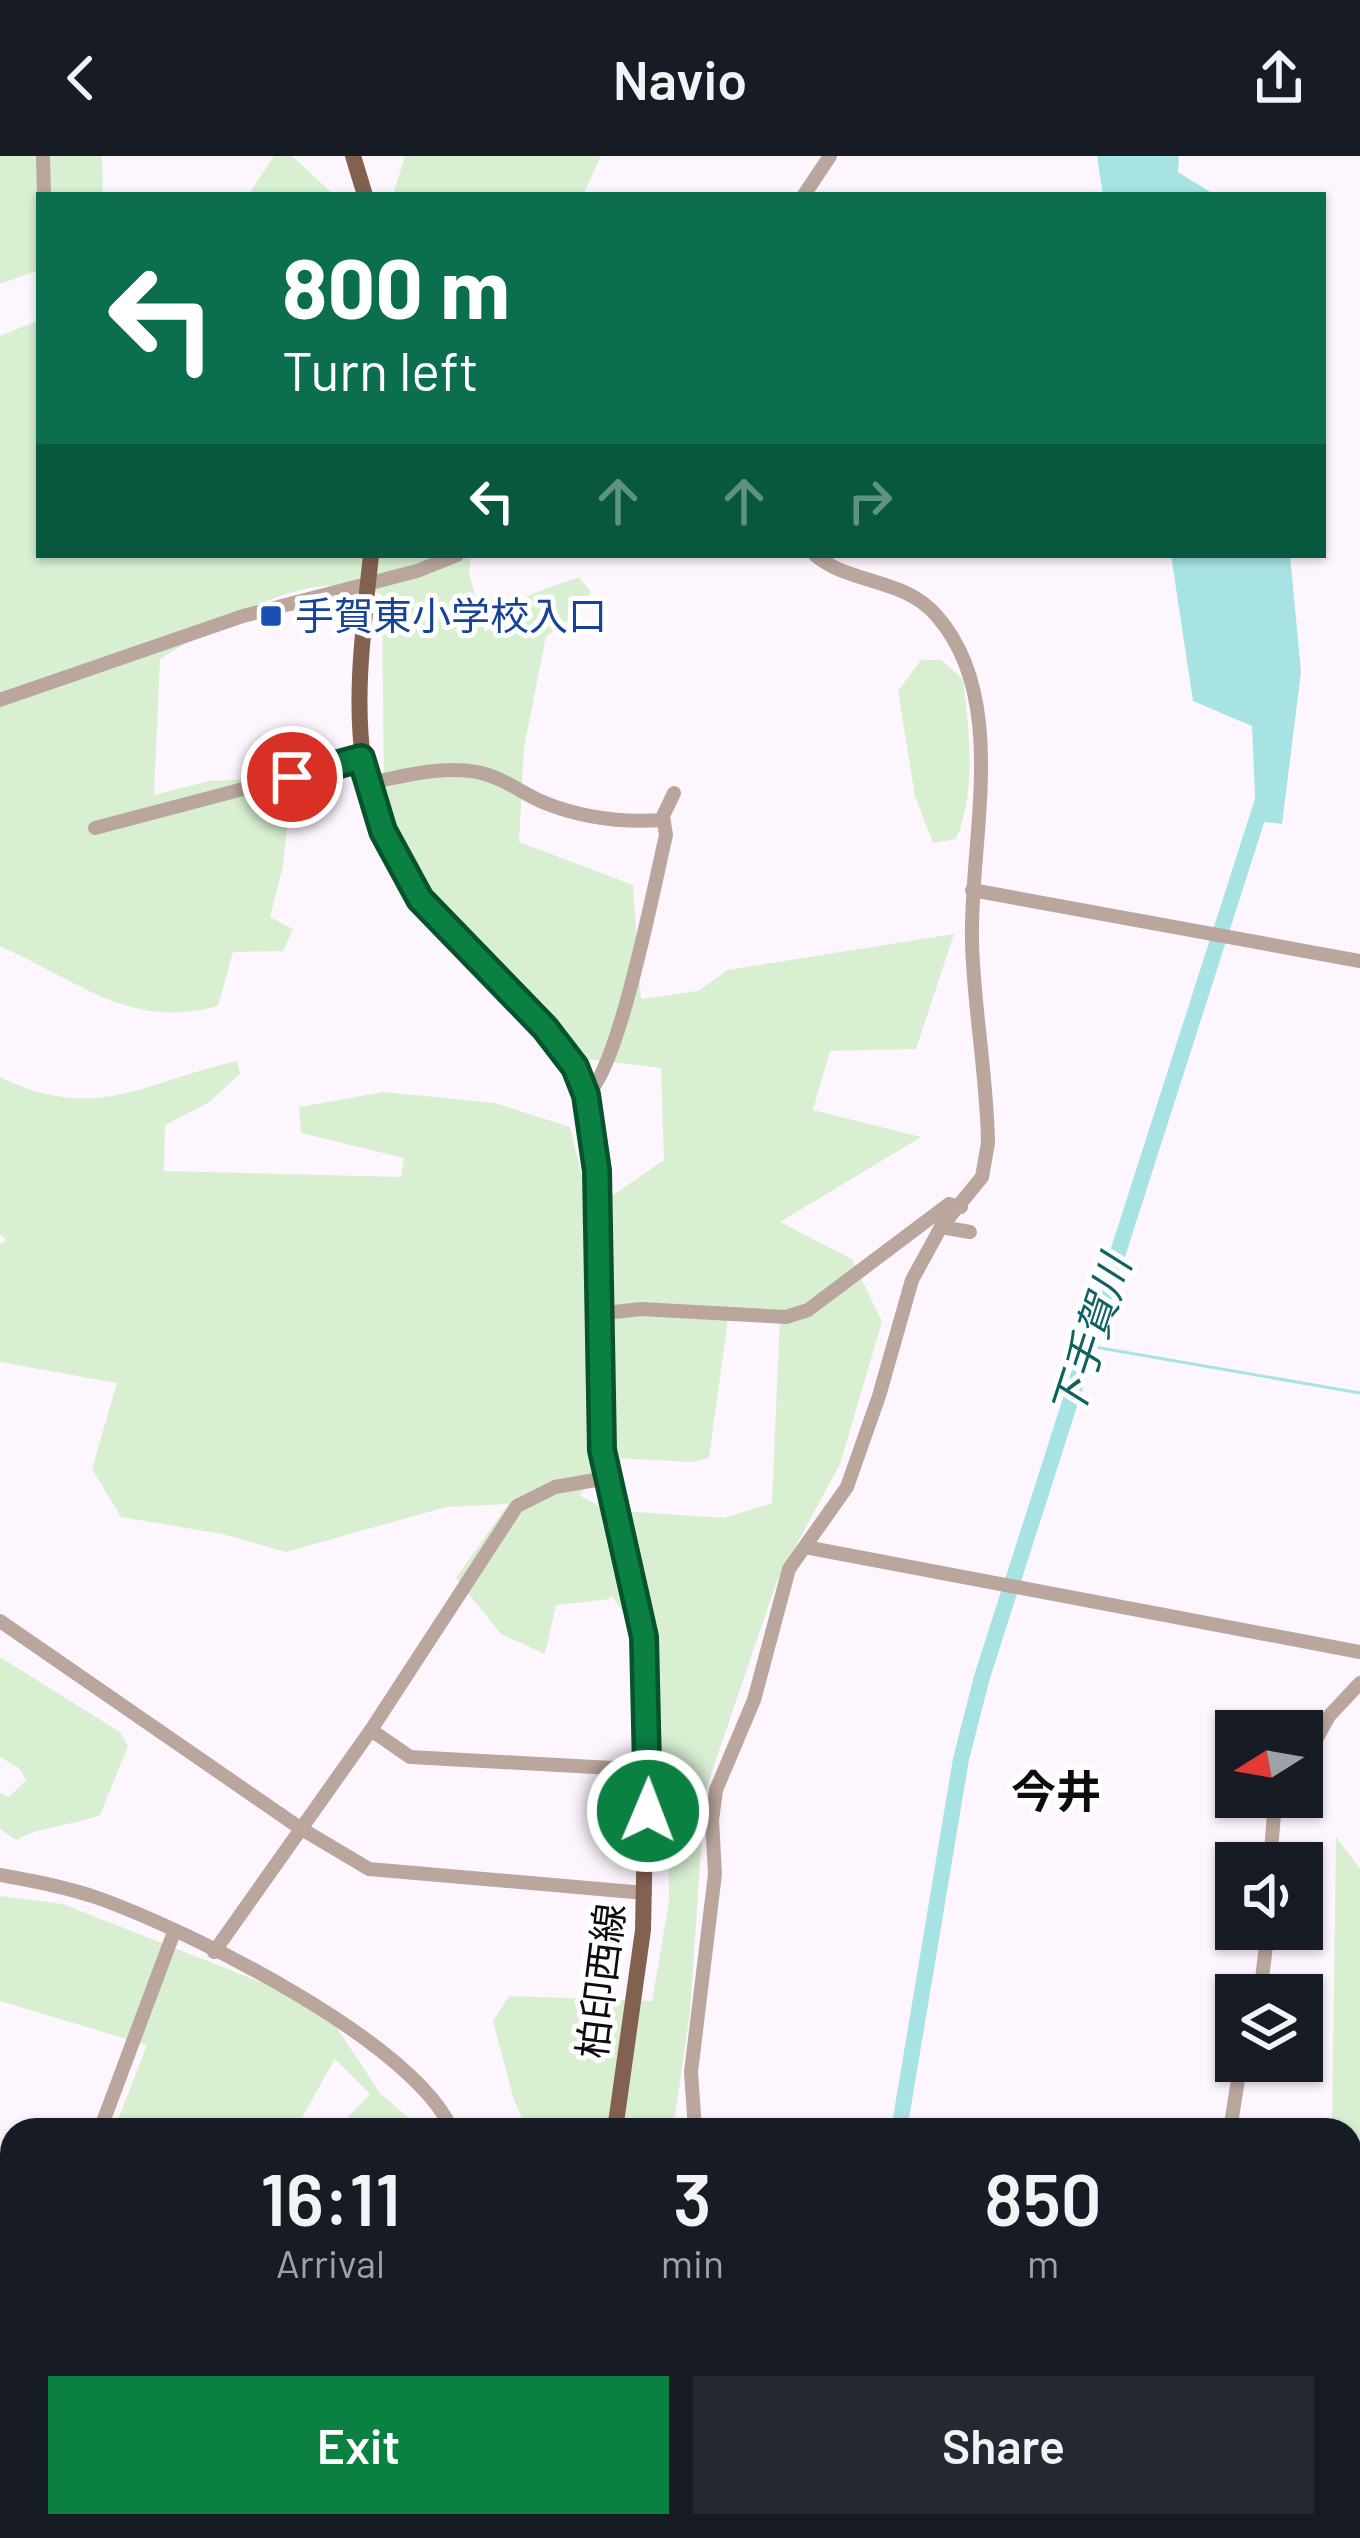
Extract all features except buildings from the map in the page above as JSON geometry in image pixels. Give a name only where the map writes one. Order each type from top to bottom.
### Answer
[{"type":"main road","points":[[352,156],[364,192]]},
{"type":"main road","name":"柏印西線","points":[[371,558],[356,686],[361,758],[393,852],[420,899],[545,1028],[575,1067],[586,1095],[597,1171],[597,1314],[607,1478],[644,1637],[649,1770],[645,1892],[617,2118]]},
{"type":"street","points":[[43,156],[44,192]]},
{"type":"street","points":[[806,192],[830,156]]},
{"type":"street","points":[[0,700],[244,616],[417,572],[450,558]]},
{"type":"street","points":[[693,2118],[691,2072],[715,1874],[712,1820],[716,1790],[754,1700],[789,1569],[847,1487],[912,1280],[941,1227],[982,1177],[988,1143],[972,890],[982,785],[973,697],[963,657],[936,616],[918,599],[901,588],[831,567],[819,558]]},
{"type":"street","points":[[95,828],[361,758]]},
{"type":"street","points":[[367,783],[448,770],[477,772],[506,781],[542,802],[601,819],[663,820]]},
{"type":"street","points":[[586,1095],[600,1084],[616,1037],[666,835],[663,820],[674,793]]},
{"type":"street","points":[[972,890],[1360,962]]},
{"type":"street","points":[[597,1314],[641,1309],[786,1317],[808,1310],[950,1204],[961,1208]]},
{"type":"street","points":[[941,1227],[970,1232]]},
{"type":"street","points":[[214,1952],[371,1730],[518,1506],[555,1487],[607,1478]]},
{"type":"street","points":[[805,1547],[1360,1652]]},
{"type":"street","points":[[0,1622],[300,1828],[369,1869],[645,1892]]},
{"type":"street","points":[[1323,1727],[1360,1683]]},
{"type":"street","points":[[371,1730],[410,1757],[649,1770]]},
{"type":"street","points":[[0,1876],[93,1896],[328,2012],[421,2082],[446,2118]]},
{"type":"street","points":[[104,2118],[174,1932]]},
{"type":"street","points":[[1232,2118],[1238,2082]]},
{"type":"green space","points":[[0,156],[102,156],[103,192],[36,192],[36,271],[0,284]]},
{"type":"green space","points":[[274,156],[292,156],[331,192],[250,192]]},
{"type":"green space","points":[[405,156],[601,156],[584,192],[394,192]]},
{"type":"green space","points":[[36,321],[36,558],[471,558],[469,573],[485,632],[531,594],[579,577],[591,592],[581,612],[546,636],[524,748],[519,842],[633,885],[641,999],[698,991],[728,970],[954,934],[916,1049],[830,1051],[813,1110],[921,1137],[780,1222],[852,1259],[882,1322],[840,1464],[777,1581],[705,1792],[690,2012],[675,2118],[522,2118],[493,2021],[509,1996],[652,2001],[669,1901],[667,1796],[625,1615],[611,1595],[610,1599],[556,1605],[545,1654],[501,1634],[456,1578],[508,1504],[446,1507],[286,1552],[222,1534],[121,1517],[92,1469],[117,1383],[0,1362],[0,1244],[6,1240],[0,1234],[0,1077],[34,1091],[93,1098],[237,1061],[240,1074],[208,1103],[165,1125],[164,1171],[401,1177],[404,1158],[301,1133],[299,1107],[384,1092],[495,1103],[570,1127],[590,1211],[664,1160],[661,1068],[587,1059],[469,938],[418,875],[384,797],[382,594],[345,585],[296,591],[224,621],[160,659],[154,795],[209,781],[292,777],[283,866],[270,917],[293,929],[283,951],[233,952],[218,1006],[158,1012],[105,998],[0,946],[0,336]],"holes":[[[780,1316],[772,1503],[724,1518],[606,1510],[579,1495],[615,1458],[693,1462],[709,1458],[728,1318]]]},
{"type":"green space","points":[[921,660],[941,660],[963,679],[969,739],[963,820],[956,839],[933,843],[915,796],[898,691]]},
{"type":"green space","points":[[0,1657],[120,1732],[128,1746],[100,1815],[16,1840],[0,1829],[0,1793],[9,1797],[26,1780],[19,1768],[0,1757]]},
{"type":"green space","points":[[1336,1837],[1360,1869],[1360,2118],[1332,2118]]},
{"type":"green space","points":[[0,1896],[63,1904],[283,1991],[333,2022],[380,2093],[409,2118],[347,2118],[370,2094],[335,2059],[302,2118],[119,2118],[147,2045],[0,2001]]},
{"type":"water","points":[[1097,156],[1179,156],[1178,172],[1210,192],[1103,192]]},
{"type":"water","points":[[1171,558],[1290,558],[1301,672],[1282,824],[1256,821],[1252,726],[1193,701]]},
{"type":"waterway","name":"下手賀川","points":[[901,2118],[961,1759],[982,1677],[1262,803]]},
{"type":"waterway","points":[[1089,1346],[1360,1393]]},
{"type":"place","name":"手賀東小学校入口","points":[[271,616]]},
{"type":"district","name":"今井","points":[[1056,1792]]},
{"type":"route","points":[[292,777],[361,758],[383,831],[420,899],[452,938],[545,1028],[582,1082],[595,1137],[597,1171],[602,1450],[644,1637],[648,1811]]}]
